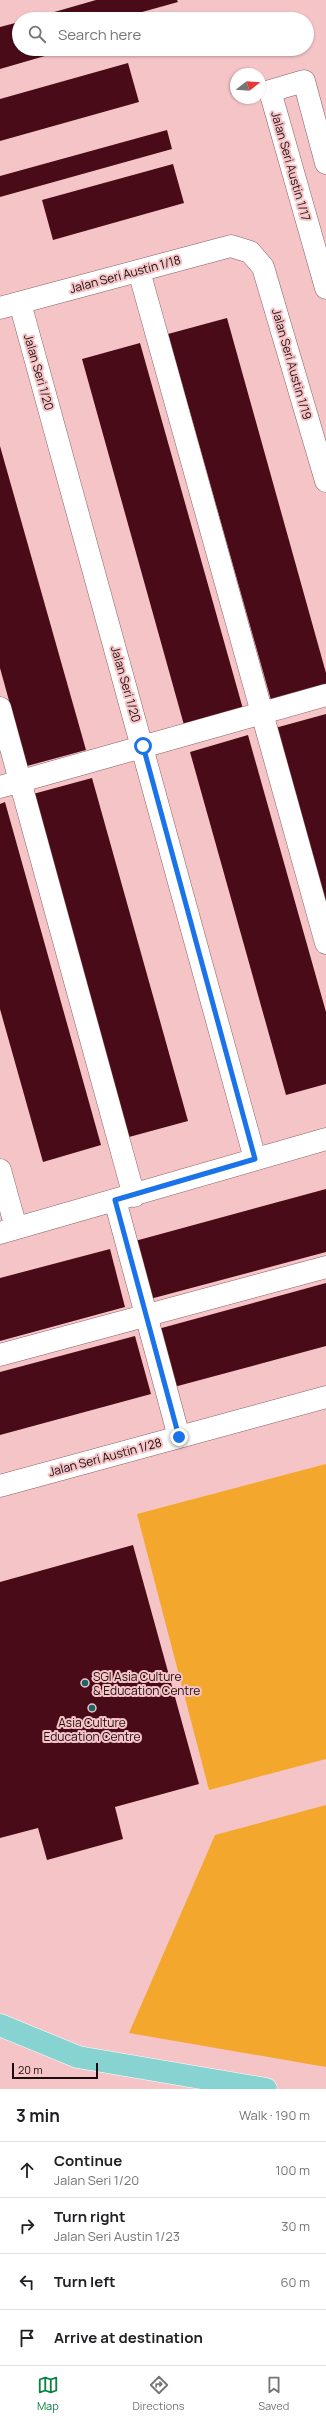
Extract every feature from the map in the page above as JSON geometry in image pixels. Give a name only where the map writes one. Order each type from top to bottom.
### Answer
[{"type":"main road","points":[[0,2025],[78,2057],[266,2089]]},
{"type":"street","name":"Jalan Seri Austin 1/17","points":[[326,163],[304,81],[270,90],[326,288]]},
{"type":"street","name":"Jalan Seri Austin 1/18","points":[[10,305],[232,246],[250,252]]},
{"type":"street","name":"Jalan Seri Austin 1/19","points":[[250,252],[263,267],[326,481]]},
{"type":"street","points":[[139,270],[326,943]]},
{"type":"street","name":"Jalan Seri 1/20","points":[[10,305],[143,746],[255,1159]]},
{"type":"street","points":[[10,784],[326,695]]},
{"type":"street","points":[[0,708],[10,784],[124,1198],[145,1316],[179,1437]]},
{"type":"street","points":[[0,1170],[8,1230],[326,1139]]},
{"type":"street","points":[[0,1355],[326,1267]]},
{"type":"street","name":"Jalan Seri Austin 1/28","points":[[0,1486],[326,1397]]},
{"type":"shaded area","points":[[326,1464],[326,1759],[209,1790],[137,1514]]},
{"type":"shaded area","points":[[326,1805],[326,2067],[129,2033],[215,1835]]},
{"type":"building","points":[[96,0],[177,0],[178,2],[142,12],[54,12]]},
{"type":"building","points":[[12,24],[12,56],[45,56],[0,69],[0,27]]},
{"type":"building","points":[[128,63],[139,102],[0,141],[0,99]]},
{"type":"building","points":[[167,130],[172,149],[0,197],[0,176]]},
{"type":"building","points":[[173,164],[184,203],[53,240],[42,200]]},
{"type":"building","points":[[227,318],[326,673],[326,684],[271,700],[168,334]]},
{"type":"building","points":[[140,343],[243,709],[184,725],[82,359]]},
{"type":"building","points":[[0,446],[86,750],[27,766],[0,668]]},
{"type":"building","points":[[326,714],[326,907],[275,728]]},
{"type":"building","points":[[248,735],[326,1012],[326,1084],[286,1095],[190,752]]},
{"type":"building","points":[[92,778],[188,1121],[129,1137],[33,794]]},
{"type":"building","points":[[5,802],[101,1145],[43,1162],[0,1009],[0,804]]},
{"type":"building","points":[[326,1189],[326,1252],[150,1299],[135,1241]]},
{"type":"building","points":[[110,1249],[125,1307],[0,1341],[0,1278]]},
{"type":"building","points":[[326,1283],[326,1346],[174,1387],[158,1329]]},
{"type":"building","points":[[135,1336],[151,1394],[0,1435],[0,1372]]},
{"type":"building","name":"SGI Asia Culture & Education Centre","points":[[133,1545],[199,1784],[115,1807],[123,1839],[47,1860],[38,1828],[0,1838],[0,1582]]},
{"type":"place","name":"SGI Asia Culture & Education Centre","points":[[85,1683]]},
{"type":"place","name":"Asia Culture Education Centre","points":[[92,1708]]},
{"type":"route","points":[[143,746],[255,1159],[134,1196],[115,1200],[145,1316],[179,1437]]}]
